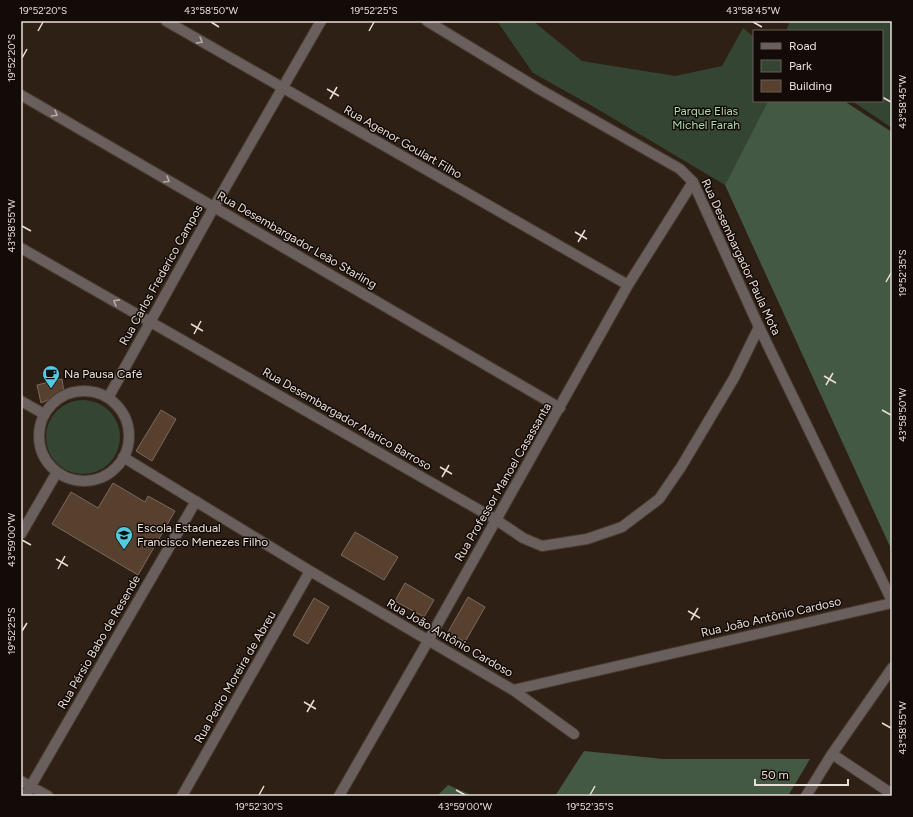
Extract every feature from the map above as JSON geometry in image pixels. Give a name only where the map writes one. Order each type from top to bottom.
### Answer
[{"type":"street","name":"Rua Agenor Goulart Filho","points":[[166,21],[628,285]]},
{"type":"street","name":"Rua Carlos Frederico Campos","points":[[108,398],[214,207],[321,21]]},
{"type":"street","name":"Rua Desembargador Paula Mota","points":[[427,21],[539,89],[680,169],[693,182],[759,328],[892,602]]},
{"type":"street","name":"Rua Desembargador Leão Starling","points":[[21,95],[560,408]]},
{"type":"street","name":"Rua Professor Manoel Casassanta","points":[[339,796],[428,641],[495,519],[560,408],[628,285],[693,182]]},
{"type":"street","name":"Rua Desembargador Alarico Barroso","points":[[21,248],[495,519],[523,538],[542,546],[587,539],[622,527],[659,499],[681,467],[734,378],[759,328]]},
{"type":"street","points":[[73,392],[95,392],[108,398],[118,406],[125,418],[128,431],[128,444],[123,457],[114,469],[101,477],[86,481],[71,479],[57,472],[48,463],[42,452],[39,439],[40,426],[44,414],[53,402],[66,394],[73,392]]},
{"type":"street","points":[[21,401],[44,414]]},
{"type":"street","name":"Rua João Antônio Cardoso","points":[[123,457],[310,571],[513,690],[892,602]]},
{"type":"street","points":[[21,534],[57,472]]},
{"type":"street","name":"Rua Pérsio Babo de Resende","points":[[25,796],[196,501]]},
{"type":"street","name":"Rua Pedro Moreira de Abreu","points":[[182,796],[310,571]]},
{"type":"street","points":[[806,796],[832,754],[892,668]]},
{"type":"street","points":[[513,690],[574,734]]},
{"type":"street","points":[[832,754],[892,794]]},
{"type":"street","points":[[21,781],[48,796]]},
{"type":"green space","name":"Parque Elias Michel Farah","points":[[497,21],[533,21],[582,61],[675,76],[722,66],[743,28],[753,36],[753,102],[767,102],[725,185],[594,107],[533,73]]},
{"type":"green space","points":[[790,21],[892,21],[892,128],[853,102],[883,102],[883,30],[786,30]]},
{"type":"green space","points":[[767,102],[846,102],[892,132],[892,551],[725,185]]},
{"type":"green space","points":[[76,400],[90,400],[97,402],[110,410],[118,423],[120,437],[118,451],[110,464],[97,472],[90,474],[76,474],[69,472],[56,464],[48,451],[46,444],[46,430],[48,423],[56,410],[69,402]]},
{"type":"green space","points":[[584,751],[663,759],[810,759],[788,796],[555,796]]},
{"type":"green space","points":[[448,785],[474,796],[437,796]]},
{"type":"building","name":"Na Pausa Café","points":[[62,379],[64,393],[41,403],[37,385]]},
{"type":"building","points":[[161,410],[176,419],[152,461],[136,451]]},
{"type":"building","name":"Escola Estadual Francisco Menezes Filho","points":[[113,483],[145,502],[148,496],[175,511],[138,575],[52,524],[71,492],[98,508]]},
{"type":"building","points":[[355,532],[398,557],[384,580],[341,555]]},
{"type":"building","points":[[405,583],[434,600],[424,617],[395,601]]},
{"type":"building","points":[[468,597],[485,607],[465,642],[448,632]]},
{"type":"building","points":[[314,598],[329,607],[308,644],[293,635]]},
{"type":"place","name":"Na Pausa Café","points":[[51,389]]},
{"type":"place","name":"Escola Estadual Francisco Menezes Filho","points":[[124,550]]}]
